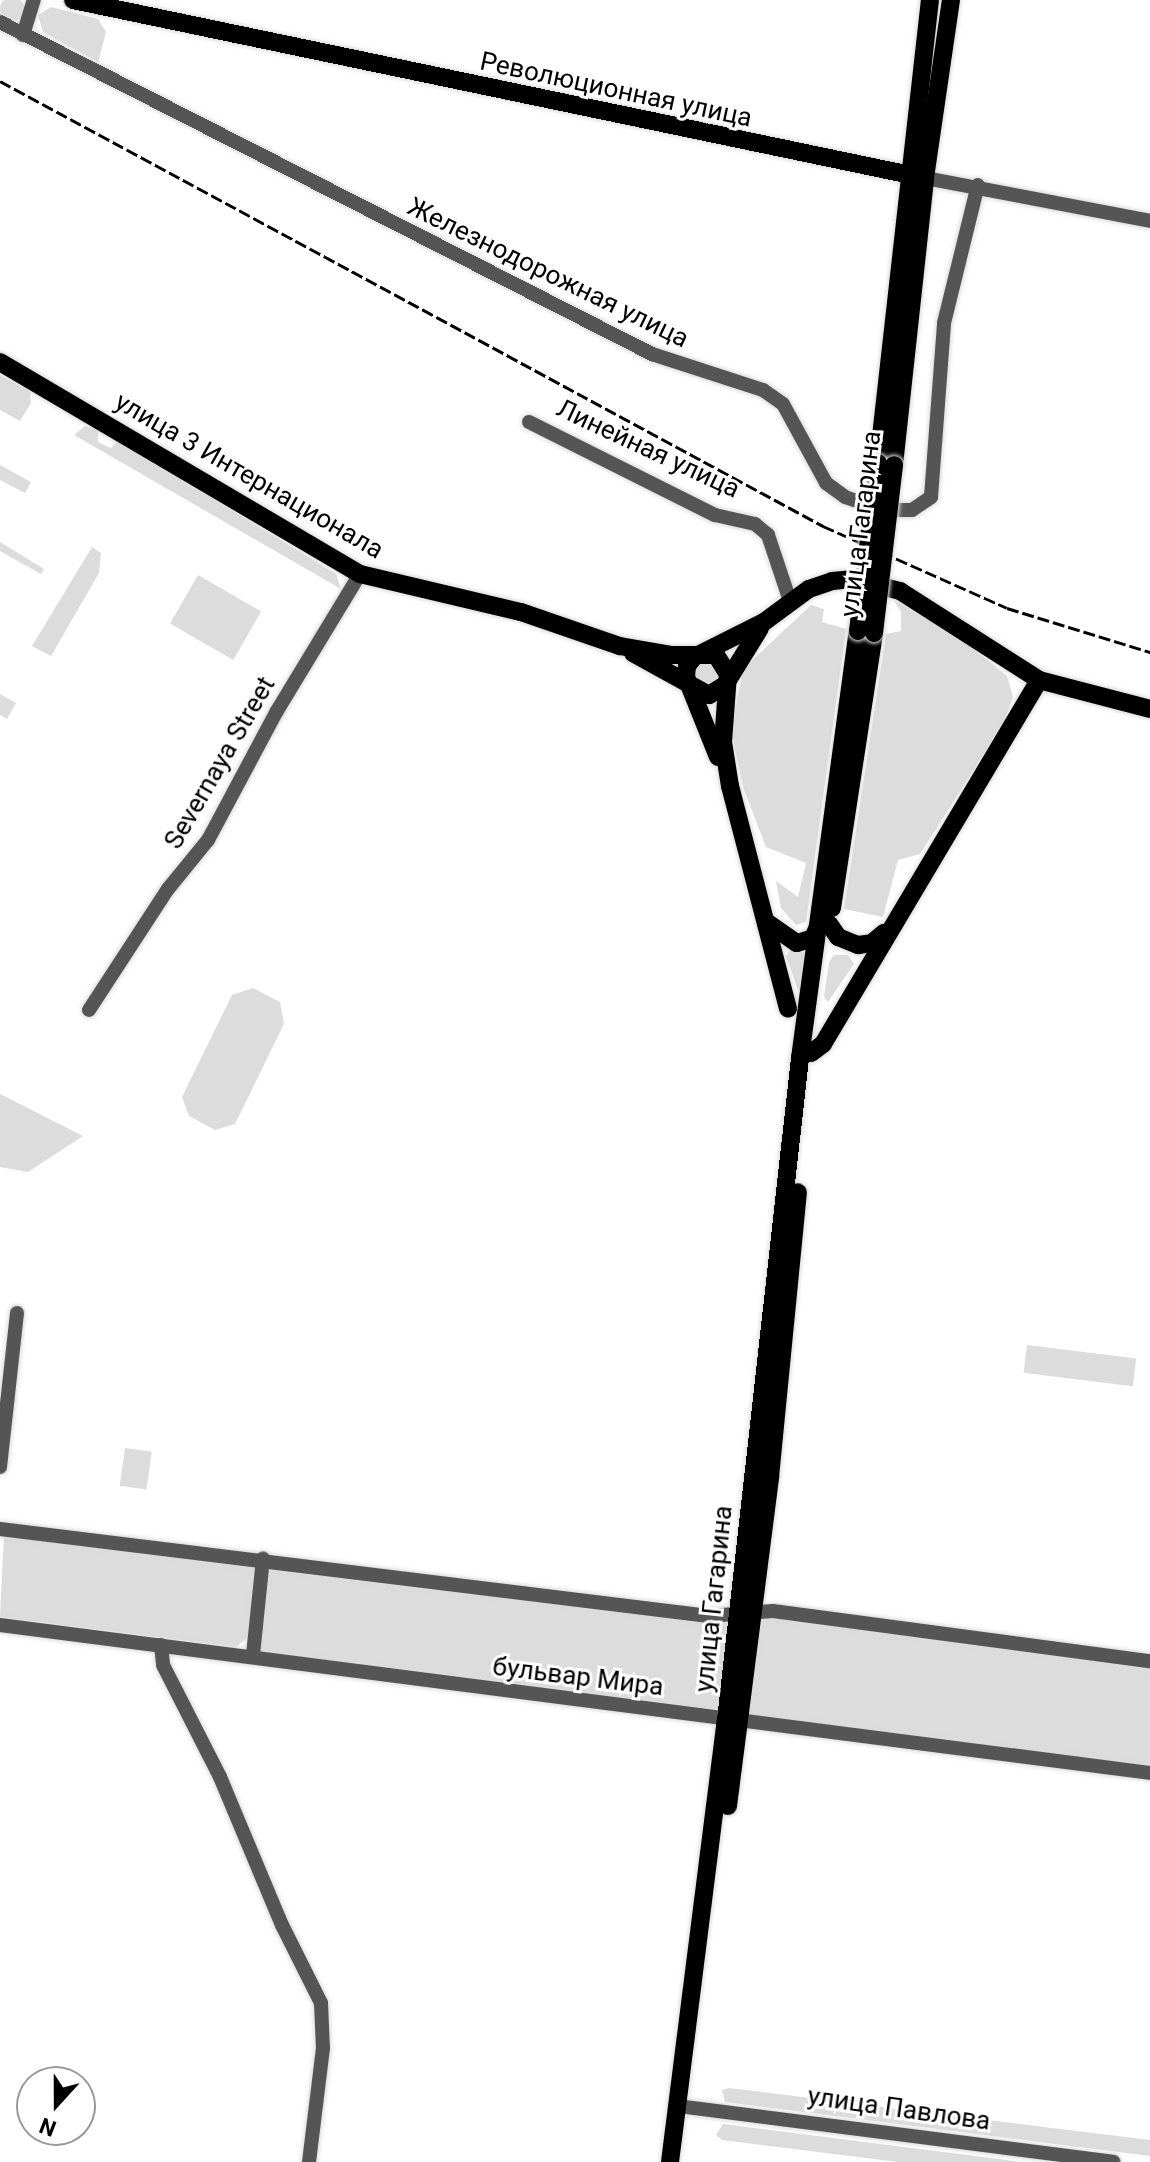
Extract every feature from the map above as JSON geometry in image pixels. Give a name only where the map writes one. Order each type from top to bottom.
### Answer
[{"type":"main road","name":"Революционная улица","points":[[73,0],[916,177]]},
{"type":"main road","name":"улица Гагарина","points":[[670,2162],[683,2106],[746,1611],[794,1267],[807,1048],[866,632],[886,464],[916,177],[930,0]]},
{"type":"main road","name":"улица Гагарина","points":[[916,177],[951,0]]},
{"type":"main road","name":"улица 3 Интернационала","points":[[0,362],[360,574],[521,612],[620,646],[672,655],[704,653]]},
{"type":"main road","points":[[764,622],[725,685],[709,695],[691,688],[687,666],[704,653],[764,622],[790,601],[832,581],[854,579],[900,591],[1039,680],[1150,709]]},
{"type":"main road","name":"улица 3 Интернационала","points":[[620,646],[691,688]]},
{"type":"main road","points":[[704,653],[725,662],[725,685]]},
{"type":"main road","points":[[807,1048],[823,1044],[1039,680]]},
{"type":"main road","name":"улица Гагарина","points":[[725,685],[723,742],[730,786]]},
{"type":"main road","name":"улица Гагарина","points":[[691,688],[730,786],[788,1009]]},
{"type":"main road","points":[[768,923],[797,943],[813,938],[824,924],[838,937],[858,945],[872,943],[887,932]]},
{"type":"main road","name":"улица Гагарина","points":[[683,2106],[683,2162]]},
{"type":"street","points":[[23,35],[34,0]]},
{"type":"street","name":"Железнодорожная улица","points":[[0,22],[652,354],[763,390],[783,404],[826,483],[845,497],[882,510],[912,510],[931,497],[944,323],[978,185]]},
{"type":"street","name":"Революционная улица","points":[[916,177],[978,185],[1150,221]]},
{"type":"street","name":"Линейная улица","points":[[529,422],[715,515],[755,524],[768,535],[790,601]]},
{"type":"street","name":"Severnaya Street","points":[[89,1010],[168,889],[208,840],[277,711],[360,574]]},
{"type":"street","name":"улица Гагарина","points":[[788,1009],[807,1048]]},
{"type":"street","points":[[0,1467],[17,1313]]},
{"type":"street","points":[[0,1529],[709,1616],[746,1611],[1150,1661]]},
{"type":"street","points":[[253,1655],[263,1559]]},
{"type":"street","name":"бульвар Мира","points":[[0,1625],[253,1655],[733,1721],[1150,1773]]},
{"type":"street","points":[[161,1645],[163,1665],[226,1789],[282,1925],[321,2003],[323,2048],[309,2162]]},
{"type":"street","name":"улица Павлова","points":[[683,2106],[1113,2162]]},
{"type":"shaded area","points":[[12,-3],[23,4],[24,9],[17,20],[12,21],[1,14],[0,9],[7,-2]]},
{"type":"shaded area","points":[[51,7],[98,19],[106,32],[98,62],[43,32],[38,15]]},
{"type":"shaded area","points":[[0,375],[30,392],[31,403],[20,421],[0,410]]},
{"type":"shaded area","points":[[85,426],[98,430],[98,442],[111,448],[118,441],[336,574],[341,589],[74,435]]},
{"type":"shaded area","points":[[0,465],[31,482],[25,493],[0,480]]},
{"type":"shaded area","points":[[0,542],[44,569],[41,574],[0,551]]},
{"type":"shaded area","points":[[92,547],[101,553],[99,573],[51,656],[32,646]]},
{"type":"shaded area","points":[[198,575],[261,612],[233,660],[170,623]]},
{"type":"shaded area","points":[[894,600],[960,638],[1007,676],[1013,697],[1004,722],[920,854],[898,860],[883,917],[844,909],[886,634],[901,631],[901,612]]},
{"type":"shaded area","points":[[811,605],[824,609],[822,622],[846,629],[806,922],[796,925],[781,908],[776,881],[798,897],[806,863],[766,847],[744,790],[731,732],[743,669]]},
{"type":"shaded area","points":[[701,662],[711,662],[718,669],[718,679],[711,686],[701,686],[694,679],[694,669]]},
{"type":"shaded area","points":[[0,694],[16,703],[7,719],[0,715]]},
{"type":"shaded area","points":[[792,948],[806,954],[800,996],[786,956]]},
{"type":"shaded area","points":[[834,955],[848,955],[854,964],[828,1002],[824,997],[829,962]]},
{"type":"shaded area","points":[[253,988],[280,1002],[284,1024],[235,1124],[215,1130],[189,1116],[182,1097],[232,995]]},
{"type":"shaded area","points":[[0,1094],[83,1136],[28,1172],[0,1167]]},
{"type":"shaded area","points":[[1027,1345],[1136,1358],[1133,1386],[1024,1373]]},
{"type":"shaded area","points":[[125,1448],[152,1452],[146,1489],[120,1486]]},
{"type":"shaded area","points":[[4,1535],[250,1564],[256,1568],[250,1636],[236,1647],[0,1617]]},
{"type":"shaded area","points":[[263,1559],[709,1616],[746,1611],[1150,1661],[1150,1773],[253,1655]]},
{"type":"shaded area","points":[[729,2088],[1150,2140],[1150,2156],[725,2102],[722,2090]]},
{"type":"shaded area","points":[[723,2124],[1022,2162],[898,2162],[722,2140],[716,2135]]},
{"type":"railway","points":[[0,81],[823,526],[1007,608],[1150,652]]}]
